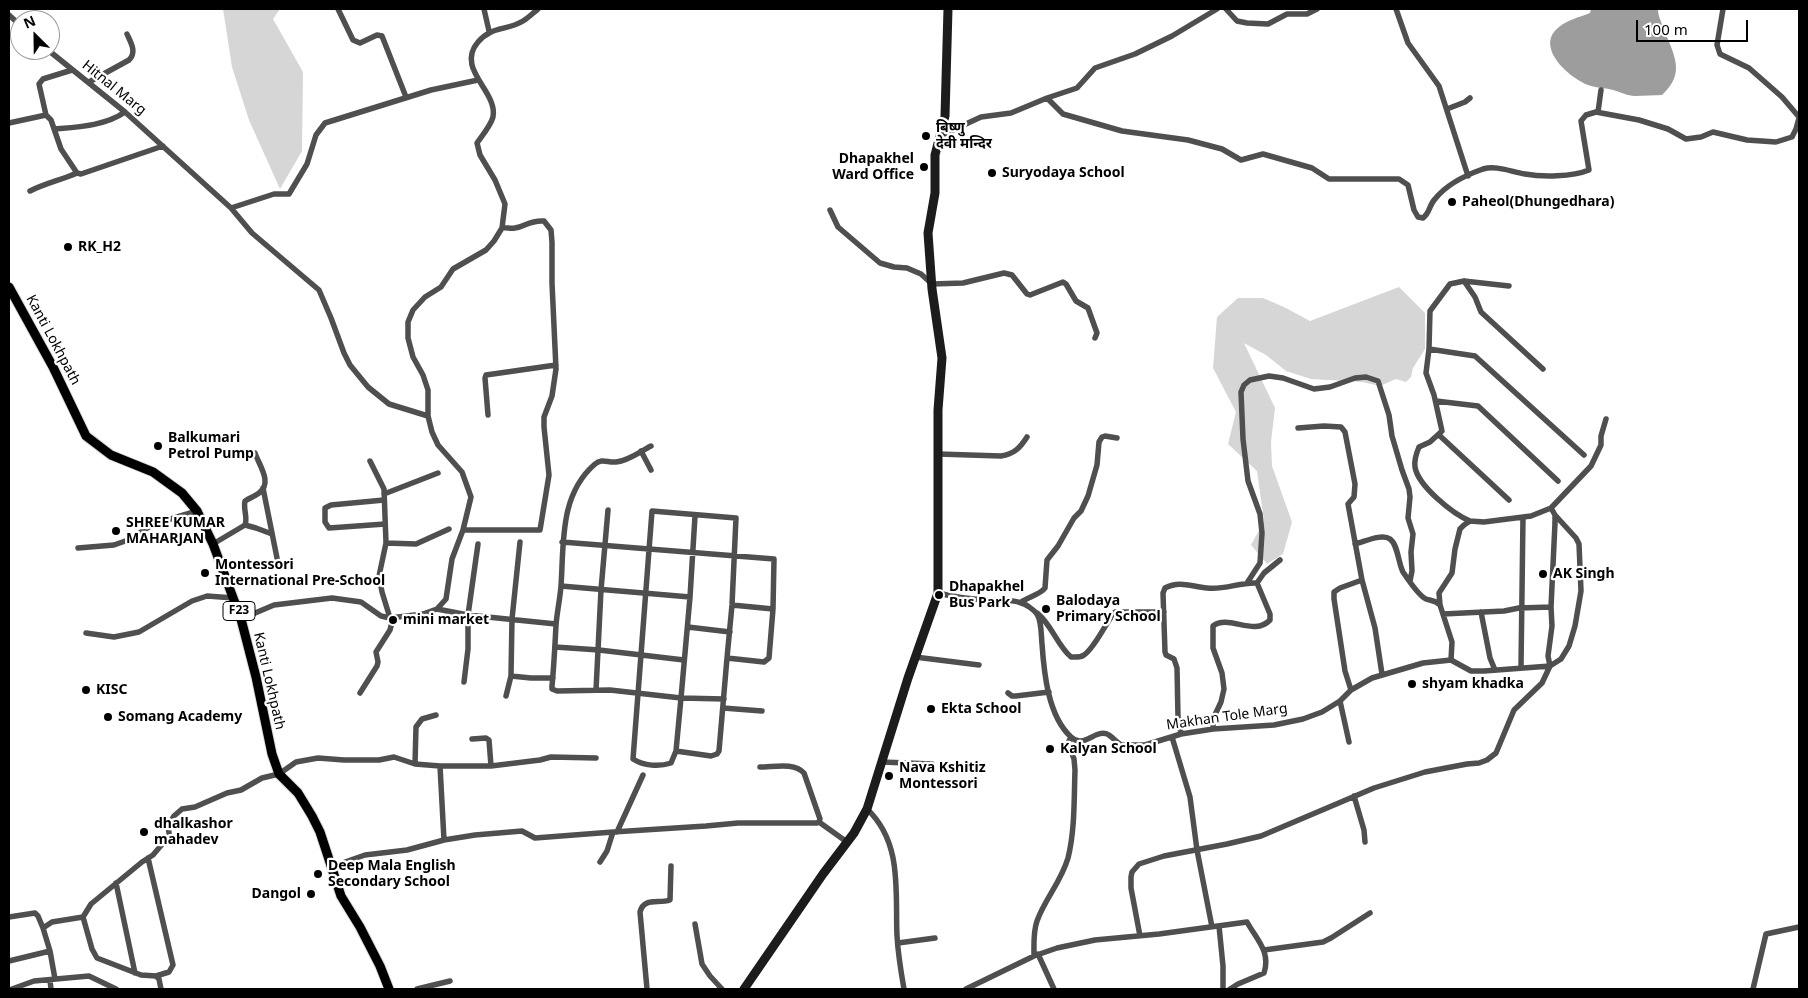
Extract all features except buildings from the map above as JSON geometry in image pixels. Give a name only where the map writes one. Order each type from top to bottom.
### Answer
[{"type":"main road","points":[[744,989],[847,842],[867,810],[938,593],[938,410],[942,358],[932,284],[928,233],[935,193],[935,155],[945,116],[948,9]]},
{"type":"main road","name":"Kanti Lokhpath","points":[[9,287],[53,367],[86,436],[111,455],[153,472],[182,492],[197,511],[213,544],[241,619],[256,677],[272,754],[279,774],[298,793],[312,816],[320,832],[341,896],[360,927],[380,966],[389,989]]},
{"type":"street","points":[[338,9],[353,40],[360,43],[377,36],[382,36],[406,97]]},
{"type":"street","points":[[484,9],[489,32]]},
{"type":"street","points":[[437,609],[446,598],[452,559],[463,530],[471,497],[462,472],[438,445],[428,416],[428,390],[423,375],[413,357],[408,338],[408,322],[413,310],[425,297],[441,286],[453,269],[486,250],[502,228],[505,204],[495,180],[480,155],[477,143],[493,117],[493,106],[478,80],[471,62],[472,53],[477,43],[489,32],[522,22],[538,9]]},
{"type":"street","points":[[940,136],[981,117],[1010,113],[1077,88],[1095,68],[1135,54],[1172,36],[1217,9]]},
{"type":"street","points":[[1226,9],[1237,21],[1262,24],[1268,24],[1287,14],[1307,14],[1317,9]]},
{"type":"street","points":[[1396,9],[1408,43],[1439,86],[1468,176]]},
{"type":"street","points":[[1047,98],[1063,114],[1122,131],[1188,140],[1222,149],[1241,160],[1263,154],[1312,168],[1329,179],[1400,179],[1408,185],[1414,210],[1418,217],[1423,218],[1428,215],[1433,200],[1451,184],[1484,169],[1496,168],[1526,174],[1566,175],[1589,170],[1581,121],[1586,115],[1598,112],[1668,129],[1686,139],[1701,137],[1712,132],[1747,140],[1776,142],[1792,137],[1799,117],[1782,97],[1749,68],[1720,54],[1717,45],[1723,9]]},
{"type":"street","points":[[89,82],[130,60],[134,52],[127,34]]},
{"type":"street","name":"Hitnal Marg","points":[[60,60],[125,112],[231,208],[252,233],[319,290],[332,318],[344,354],[350,365],[368,387],[389,404],[428,416]]},
{"type":"street","points":[[72,70],[43,79],[39,84],[46,115],[51,120],[61,149],[77,173]]},
{"type":"street","points":[[231,208],[274,194],[289,194],[307,164],[316,135],[325,123],[406,97],[478,80]]},
{"type":"street","points":[[1598,112],[1601,90]]},
{"type":"street","points":[[1447,109],[1470,98]]},
{"type":"street","points":[[54,129],[96,124],[120,116],[125,112]]},
{"type":"street","points":[[9,123],[46,115]]},
{"type":"street","points":[[30,191],[44,184],[61,180],[77,173],[82,174],[163,146]]},
{"type":"street","points":[[830,210],[838,227],[880,263],[907,268],[921,274],[932,284],[963,283],[1004,273],[1012,275],[1027,294],[1030,295],[1063,282],[1076,301],[1088,308],[1097,333],[1095,338]]},
{"type":"street","points":[[463,530],[540,530],[549,475],[544,417],[552,396],[556,365],[551,230],[547,223],[539,220],[514,228],[502,228]]},
{"type":"street","points":[[1509,286],[1464,281],[1450,284],[1430,311],[1426,373],[1436,401],[1442,431],[1439,435],[1419,447],[1415,458],[1415,468],[1423,484],[1448,508],[1470,521],[1484,522],[1531,516],[1551,508],[1592,466],[1601,445],[1601,436],[1606,419]]},
{"type":"street","points":[[1464,281],[1475,297],[1481,312],[1543,369]]},
{"type":"street","points":[[1429,349],[1475,356],[1584,454]]},
{"type":"street","points":[[488,415],[486,375],[556,365]]},
{"type":"street","points":[[1246,583],[1260,563],[1262,533],[1260,514],[1248,481],[1243,439],[1241,392],[1244,385],[1250,380],[1269,376],[1283,378],[1314,389],[1330,387],[1356,378],[1366,377],[1378,381],[1389,415],[1392,436],[1409,489],[1408,518],[1413,534],[1410,552],[1412,571],[1410,581]]},
{"type":"street","points":[[1436,401],[1478,406],[1558,482]]},
{"type":"street","points":[[1298,428],[1341,427],[1345,432],[1355,484],[1354,497],[1348,504],[1362,580],[1375,628],[1382,674]]},
{"type":"street","points":[[1439,435],[1509,500]]},
{"type":"street","points":[[1021,602],[1028,597],[1043,592],[1047,560],[1058,546],[1074,518],[1081,511],[1088,496],[1097,465],[1099,442],[1105,436],[1117,438]]},
{"type":"street","points":[[938,454],[1001,456],[1011,454],[1027,437]]},
{"type":"street","points":[[651,446],[619,462],[600,461],[588,471],[571,496],[562,542],[561,586],[556,624],[552,689],[557,691],[596,690],[724,700]]},
{"type":"street","points":[[641,451],[651,470]]},
{"type":"street","points":[[213,544],[245,525],[247,520],[244,506],[245,501],[260,492],[265,485],[266,478],[255,453]]},
{"type":"street","points":[[360,694],[377,666],[376,652],[390,630],[391,618],[382,592],[379,576],[386,543],[384,489],[370,461]]},
{"type":"street","points":[[385,524],[329,528],[325,522],[324,508],[331,505],[384,497],[438,474]]},
{"type":"street","points":[[263,488],[279,568]]},
{"type":"street","points":[[1470,521],[1460,529],[1452,573],[1439,593],[1440,605],[1452,642],[1451,660],[1471,671],[1550,666],[1561,659],[1569,646],[1579,612],[1581,591],[1579,544],[1551,508]]},
{"type":"street","points":[[596,690],[601,590],[608,510]]},
{"type":"street","points":[[78,548],[114,545],[128,540],[154,524],[197,511]]},
{"type":"street","points":[[676,752],[711,756],[719,751],[730,632],[736,518],[732,516],[695,516],[652,511],[633,759],[651,765],[667,764],[671,763],[676,752],[688,627],[695,516]]},
{"type":"street","points":[[1140,936],[1132,888],[1132,872],[1139,864],[1148,860],[1261,836],[1374,788],[1425,772],[1474,764],[1487,760],[1496,753],[1514,710],[1542,683],[1550,666],[1548,656],[1552,626],[1551,607],[1555,515]]},
{"type":"street","points":[[1521,667],[1523,517]]},
{"type":"street","points":[[245,525],[272,534]]},
{"type":"street","points":[[386,543],[416,544],[449,529]]},
{"type":"street","points":[[1355,544],[1383,537],[1389,538],[1394,544],[1402,568],[1410,581],[1422,596],[1426,599],[1437,601],[1440,605]]},
{"type":"street","points":[[506,696],[511,676],[512,619],[520,542]]},
{"type":"street","points":[[562,542],[774,559],[773,609],[767,660],[764,662],[727,658]]},
{"type":"street","points":[[464,682],[468,649],[468,615],[478,544]]},
{"type":"street","points":[[1257,583],[1264,573],[1280,560]]},
{"type":"street","points":[[1350,690],[1334,592],[1362,580]]},
{"type":"street","points":[[1181,734],[1178,711],[1178,668],[1174,659],[1166,655],[1165,652],[1163,593],[1165,588],[1179,583],[1206,588],[1222,588],[1246,583],[1257,583]]},
{"type":"street","points":[[1213,729],[1213,719],[1221,702],[1224,689],[1222,673],[1214,648],[1213,626],[1217,623],[1222,623],[1255,627],[1263,626],[1268,622],[1270,614],[1257,583]]},
{"type":"street","points":[[561,586],[690,598]]},
{"type":"street","points":[[938,593],[965,599],[1021,602],[1045,619],[1062,650],[1072,657],[1084,655],[1102,633],[1115,612],[1164,612]]},
{"type":"street","points":[[86,634],[114,637],[139,632],[192,601],[207,596],[234,598]]},
{"type":"street","points":[[241,619],[274,605],[332,598],[361,602],[381,616],[391,618],[423,614],[437,609],[468,615],[556,624]]},
{"type":"street","points":[[732,606],[773,609]]},
{"type":"street","points":[[1443,614],[1551,607]]},
{"type":"street","points":[[1481,612],[1495,670]]},
{"type":"street","points":[[1036,613],[1040,623],[1048,692],[1062,727],[1070,737],[1068,743],[1076,770],[1068,858],[1057,886],[1037,921],[1035,930],[1036,955],[1054,989]]},
{"type":"street","points":[[688,627],[730,632]]},
{"type":"street","points":[[555,647],[640,654],[684,660]]},
{"type":"street","points":[[916,657],[979,665]]},
{"type":"street","name":"Makhan Tole Marg","points":[[1070,737],[1075,741],[1083,742],[1102,734],[1109,734],[1121,745],[1145,745],[1181,734],[1213,729],[1274,725],[1303,719],[1322,712],[1340,701],[1350,690],[1382,674],[1423,663],[1451,660]]},
{"type":"street","points":[[511,676],[552,678]]},
{"type":"street","points":[[1008,693],[1016,696],[1048,692]]},
{"type":"street","points":[[1340,701],[1349,742]]},
{"type":"street","points":[[723,708],[762,711]]},
{"type":"street","points":[[415,764],[416,726],[422,719],[436,715]]},
{"type":"street","points":[[1172,737],[1190,797],[1197,850],[1212,927]]},
{"type":"street","points":[[472,739],[486,738],[489,740],[491,743],[491,766]]},
{"type":"street","points":[[148,858],[173,965],[169,972],[156,976],[135,973],[97,958],[92,949],[84,917],[91,904],[116,883],[148,858],[153,855],[170,838],[168,826],[174,816],[182,809],[241,790],[262,778],[279,774],[296,762],[318,758],[379,760],[394,757],[415,764],[440,766],[491,766],[540,760],[551,756],[596,758]]},
{"type":"street","points":[[882,762],[932,764]]},
{"type":"street","points":[[440,766],[444,840]]},
{"type":"street","points":[[760,767],[794,766],[800,769],[804,774],[820,822],[847,842]]},
{"type":"street","points":[[600,862],[644,775]]},
{"type":"street","points":[[1354,796],[1364,830],[1365,842]]},
{"type":"street","points":[[867,810],[876,818],[884,830],[891,848],[897,889],[898,943],[904,989]]},
{"type":"street","points":[[331,867],[365,856],[407,850],[444,840],[506,831],[522,831],[535,838],[738,823],[820,822]]},
{"type":"street","points":[[647,989],[640,912],[642,906],[647,902],[670,900],[671,866]]},
{"type":"street","points":[[116,883],[135,973]]},
{"type":"street","points":[[9,917],[35,913],[38,916],[50,951],[53,979],[51,989]]},
{"type":"street","points":[[1264,950],[1323,942],[1370,913]]},
{"type":"street","points":[[43,928],[52,922],[84,917]]},
{"type":"street","points":[[966,989],[1036,955],[1095,940],[1247,922],[1264,950],[1266,957],[1264,973],[1230,989]]},
{"type":"street","points":[[695,924],[702,964],[722,989]]},
{"type":"street","points":[[1219,926],[1223,989]]},
{"type":"street","points":[[1753,989],[1766,934],[1799,927]]},
{"type":"street","points":[[898,943],[935,938]]},
{"type":"street","points":[[9,961],[50,951]]},
{"type":"street","points":[[12,989],[34,981],[89,976],[116,989]]},
{"type":"street","points":[[156,976],[159,979],[161,989]]},
{"type":"street","points":[[417,989],[450,981]]},
{"type":"street","points":[[977,982],[982,989]]},
{"type":"shaded area","points":[[223,9],[280,9],[273,19],[303,72],[302,151],[280,189],[249,120],[232,67]]},
{"type":"shaded area","points":[[1591,9],[1658,9],[1658,14],[1676,62],[1674,78],[1670,87],[1662,95],[1632,96],[1610,89],[1591,86],[1574,77],[1558,62],[1552,53],[1550,44],[1552,35],[1562,25],[1590,13]]},
{"type":"shaded area","points":[[1399,287],[1425,313],[1425,349],[1413,368],[1411,377],[1406,382],[1396,379],[1380,386],[1362,382],[1311,379],[1286,371],[1266,355],[1244,343],[1275,408],[1271,442],[1272,466],[1292,522],[1283,554],[1267,564],[1251,545],[1264,521],[1257,471],[1228,444],[1236,412],[1213,368],[1217,317],[1238,298],[1263,298],[1310,321]]},
{"type":"place","name":"बिष्णु देवी मन्दिर","points":[[926,136]]},
{"type":"place","name":"Dhapakhel Ward Office","points":[[924,167]]},
{"type":"place","name":"Suryodaya School","points":[[992,173]]},
{"type":"place","name":"Paheol(Dhungedhara)","points":[[1452,202]]},
{"type":"place","name":"RK_H2","points":[[68,247]]},
{"type":"place","name":"Balkumari Petrol Pump","points":[[158,446]]},
{"type":"place","name":"SHREE KUMAR MAHARJAN","points":[[116,531]]},
{"type":"place","name":"Montessori International Pre-School","points":[[205,573]]},
{"type":"place","name":"AK Singh","points":[[1543,574]]},
{"type":"place","name":"Dhapakhel Bus Park","points":[[939,595]]},
{"type":"place","name":"Balodaya Primary School","points":[[1046,609]]},
{"type":"place","name":"mini market","points":[[393,620]]},
{"type":"place","name":"shyam khadka","points":[[1412,684]]},
{"type":"place","name":"KISC","points":[[86,690]]},
{"type":"place","name":"Ekta School","points":[[931,709]]},
{"type":"place","name":"Somang Academy","points":[[108,717]]},
{"type":"place","name":"Kalyan School","points":[[1050,749]]},
{"type":"place","name":"Nava Kshitiz Montessori","points":[[889,776]]},
{"type":"place","name":"dhalkashor mahadev","points":[[144,832]]},
{"type":"place","name":"Deep Mala English Secondary School","points":[[318,874]]},
{"type":"place","name":"Dangol","points":[[311,894]]}]
